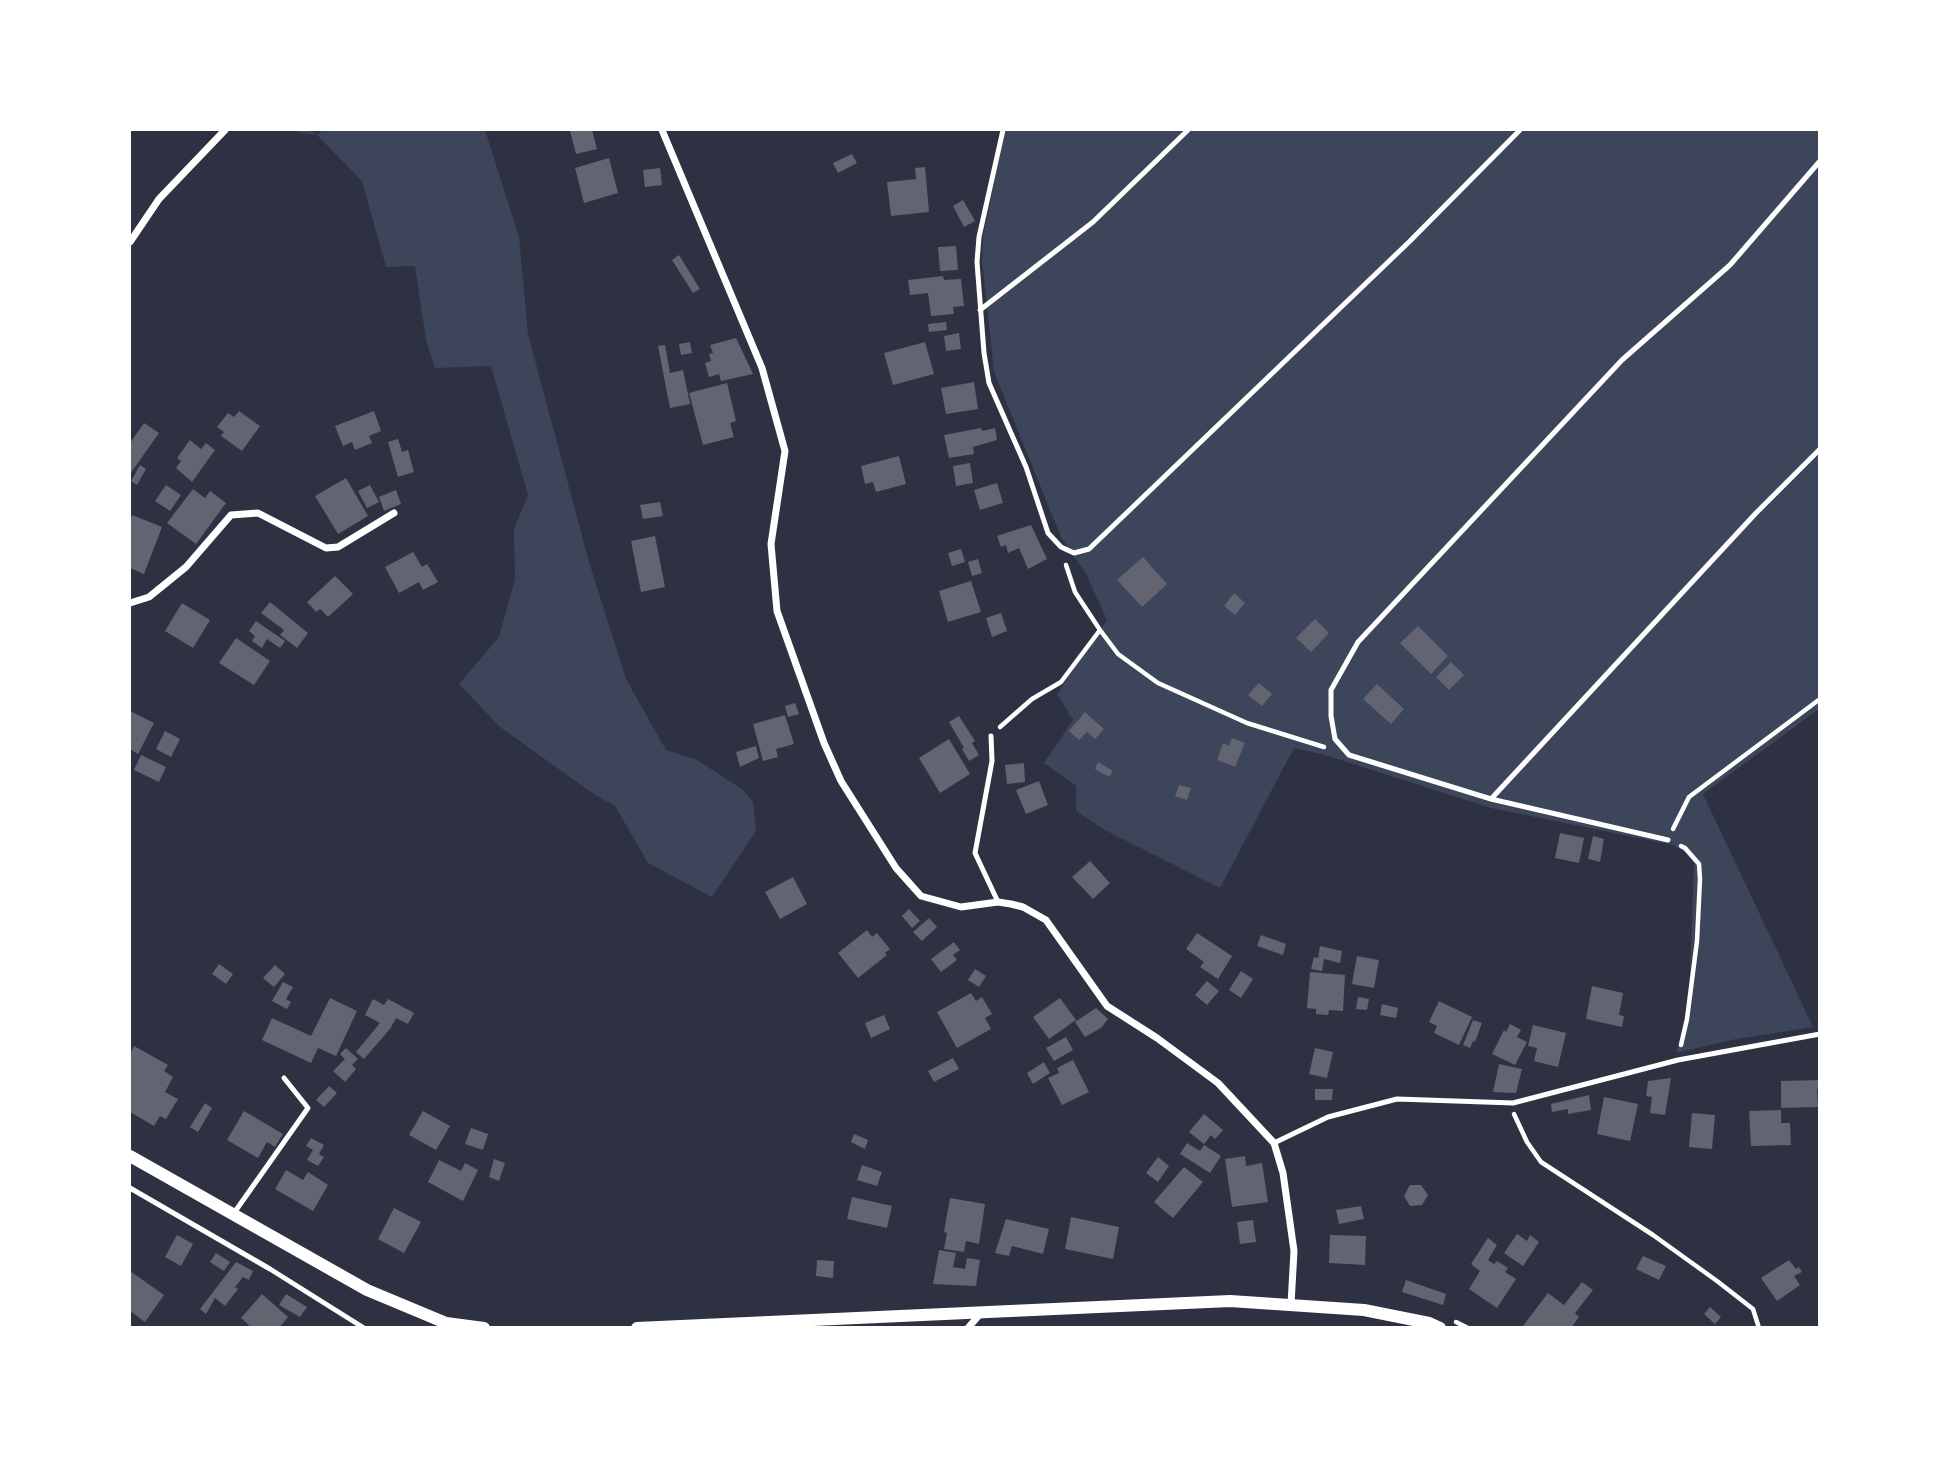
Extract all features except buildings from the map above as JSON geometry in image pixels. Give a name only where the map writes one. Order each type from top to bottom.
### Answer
[{"type":"street","points":[[130,242],[159,199],[225,130]]},
{"type":"street","points":[[662,130],[762,368],[785,451],[771,544],[777,611],[824,743],[841,781],[896,869],[921,896],[961,907],[998,901],[1023,907],[1046,920],[1107,1006],[1157,1038],[1218,1083],[1273,1143],[1283,1173],[1294,1251],[1291,1304]]},
{"type":"street","points":[[130,603],[149,597],[186,567],[231,515],[258,513],[326,548],[338,547],[394,513]]},
{"type":"street","points":[[130,1156],[367,1290],[446,1323],[484,1328]]},
{"type":"street","points":[[637,1328],[1230,1301],[1364,1310],[1429,1323],[1440,1328]]},
{"type":"street","points":[[968,1328],[980,1313]]},
{"type":"lane","points":[[1001,130],[979,237],[979,310],[989,383],[1026,467],[1048,533],[1061,547],[1074,553],[1089,550],[1409,242],[1520,130]]},
{"type":"lane","points":[[979,310],[1093,222],[1188,130]]},
{"type":"lane","points":[[1668,840],[1490,799],[1349,755],[1335,738],[1331,716],[1331,690],[1358,642],[1622,360],[1730,265],[1819,161]]},
{"type":"lane","points":[[1490,799],[1819,449]]},
{"type":"lane","points":[[991,736],[992,761],[975,853],[998,901]]},
{"type":"lane","points":[[1273,1143],[1328,1117],[1397,1099],[1513,1103],[1678,1060],[1819,1034]]},
{"type":"lane","points":[[232,1215],[308,1108],[284,1078]]},
{"type":"lane","points":[[130,1188],[270,1269],[364,1328]]},
{"type":"path","points":[[1061,547],[1075,592],[1100,630],[1118,654],[1158,683],[1247,723],[1349,755]]},
{"type":"path","points":[[991,736],[1032,699],[1061,682],[1100,630]]},
{"type":"path","points":[[1678,1060],[1687,1019],[1695,954],[1700,879],[1699,864],[1685,848],[1668,840],[1689,797],[1819,699]]},
{"type":"path","points":[[1513,1103],[1514,1116],[1541,1162],[1654,1236],[1726,1288],[1753,1309],[1759,1328]]},
{"type":"shaded area","points":[[285,130],[309,130],[317,135]]},
{"type":"shaded area","points":[[323,130],[485,130],[519,237],[528,334],[589,562],[626,679],[666,750],[697,760],[742,789],[753,802],[756,831],[712,897],[648,863],[615,806],[595,795],[500,727],[459,684],[499,637],[515,579],[514,529],[528,495],[491,366],[435,368],[426,340],[415,266],[386,267],[362,181],[317,135]]},
{"type":"shaded area","points":[[1005,130],[1819,130],[1819,709],[1703,794],[1813,1027],[1731,1040],[1676,1053],[1685,1018],[1690,973],[1694,863],[1686,853],[1673,845],[1491,808],[1325,755],[1294,748],[1220,888],[1105,830],[1076,811],[1076,786],[1044,763],[1073,720],[1057,694],[1107,620],[1086,574],[1061,537],[994,372],[982,261],[983,236]]}]
